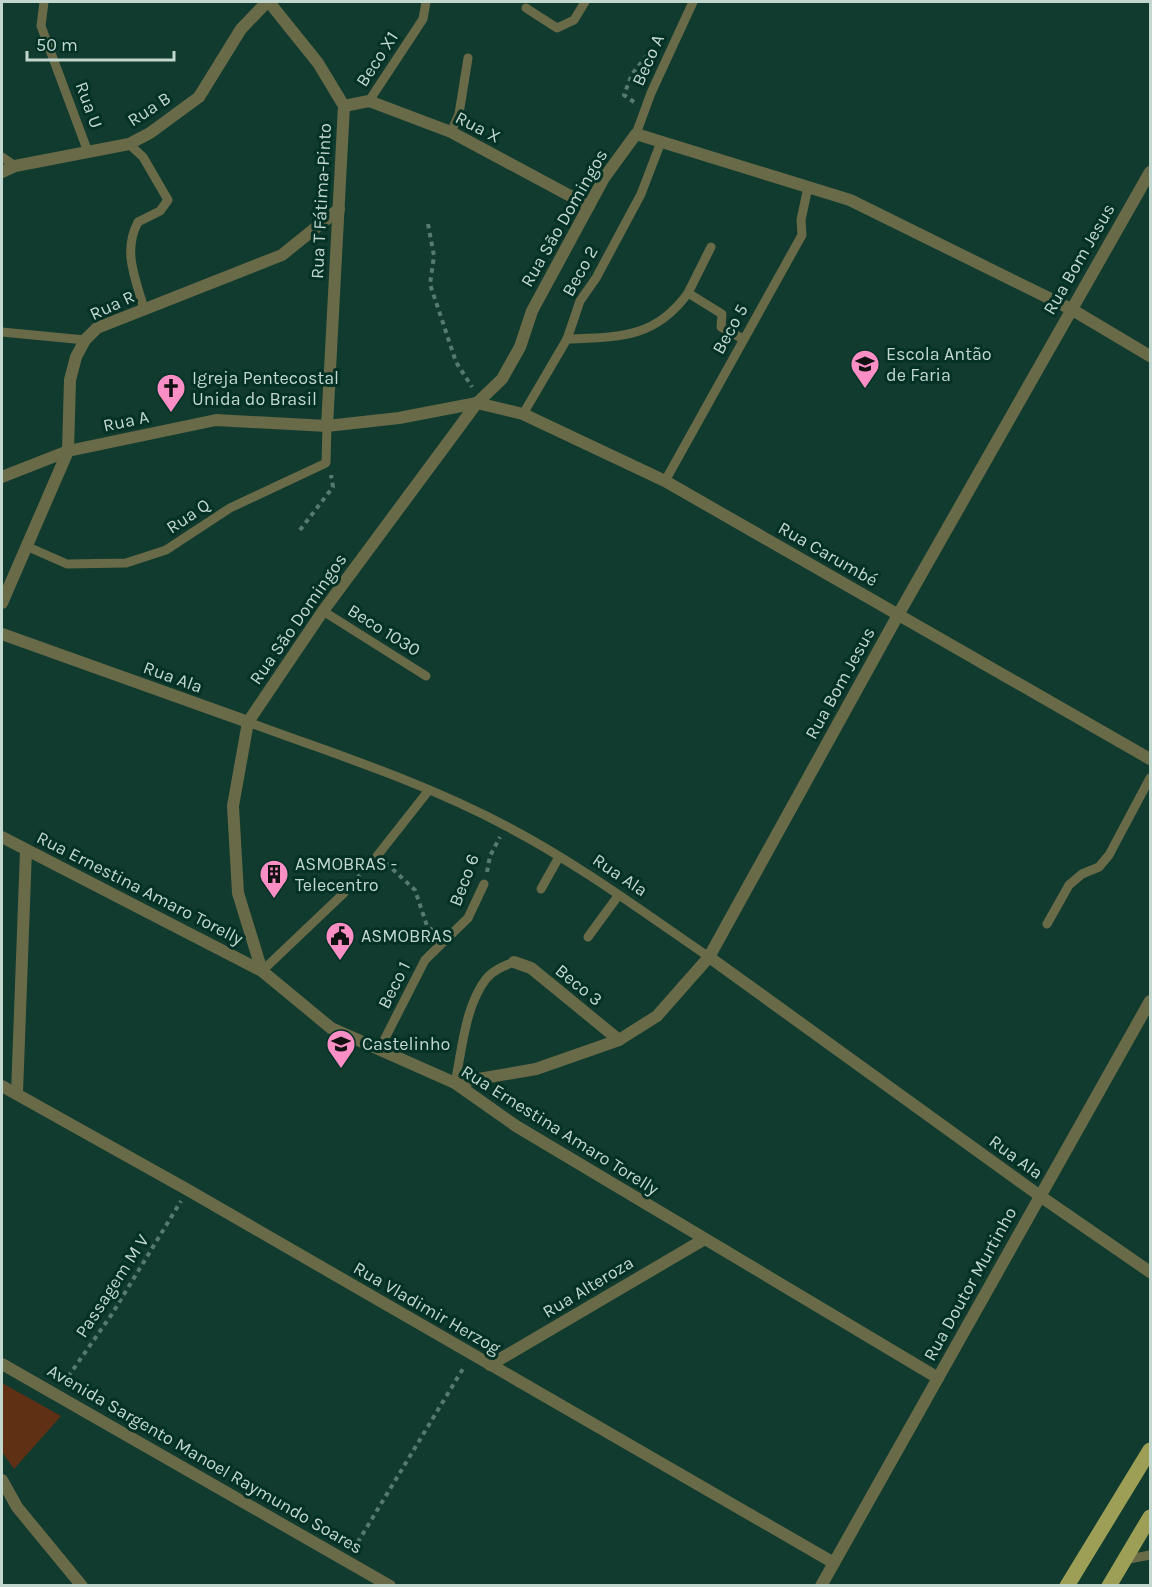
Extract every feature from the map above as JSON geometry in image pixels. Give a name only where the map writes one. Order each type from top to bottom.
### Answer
[{"type":"main road","points":[[1067,1586],[1150,1450]]},
{"type":"main road","points":[[1109,1586],[1150,1517]]},
{"type":"street","name":"Rua B","points":[[2,172],[15,166],[129,144],[150,133],[199,98],[241,29],[268,2]]},
{"type":"street","name":"Rua T Fátima-Pinto","points":[[268,2],[318,63],[344,106],[327,426]]},
{"type":"street","points":[[344,106],[369,101]]},
{"type":"street","name":"Rua X","points":[[369,101],[451,132],[589,206]]},
{"type":"street","points":[[636,134],[850,200],[1071,309],[1150,356]]},
{"type":"street","name":"Rua São Domingos","points":[[248,722],[323,611],[477,403],[502,379],[520,347],[532,311],[604,178],[636,134]]},
{"type":"street","name":"Rua Bom Jesus","points":[[454,1083],[536,1069],[619,1040],[657,1016],[710,957],[898,615],[1150,172]]},
{"type":"street","name":"Rua R","points":[[2,603],[68,451],[70,380],[76,357],[86,340],[98,328],[282,255],[339,210]]},
{"type":"street","name":"Rua Carumbé","points":[[477,403],[522,414],[665,481],[1150,759]]},
{"type":"street","name":"Rua A","points":[[2,477],[68,451],[216,420],[327,426],[399,418],[477,403]]},
{"type":"street","name":"Rua Ala","points":[[2,634],[248,722]]},
{"type":"street","points":[[248,722],[233,806],[238,892],[262,971]]},
{"type":"street","name":"Rua Ernestina Amaro Torelly","points":[[2,837],[262,971],[331,1028],[454,1083],[516,1126],[703,1240],[938,1378]]},
{"type":"street","points":[[16,1093],[26,849]]},
{"type":"street","name":"Rua Ala","points":[[710,957],[1040,1196],[1150,1272]]},
{"type":"street","name":"Beco 3","points":[[514,962],[531,968],[619,1040]]},
{"type":"street","name":"Rua Doutor Murtinho","points":[[821,1586],[1150,1001]]},
{"type":"street","name":"Rua Vladimir Herzog","points":[[2,1086],[188,1190],[834,1563]]},
{"type":"street","name":"Rua Alteroza","points":[[490,1365],[703,1240]]},
{"type":"street","name":"Avenida Sargento Manoel Raymundo Soares","points":[[2,1364],[390,1586]]},
{"type":"street","points":[[2,1480],[17,1507],[82,1586]]},
{"type":"lane","name":"Rua U","points":[[44,2],[41,26],[88,152]]},
{"type":"lane","name":"Beco X1","points":[[369,101],[423,20],[426,2]]},
{"type":"lane","points":[[526,8],[557,28],[574,20],[585,2]]},
{"type":"lane","name":"Beco A","points":[[636,134],[651,93],[693,2]]},
{"type":"lane","points":[[451,132],[459,114],[468,58]]},
{"type":"lane","name":"Beco 2","points":[[522,414],[567,339],[580,301],[596,278],[641,194],[661,142]]},
{"type":"lane","points":[[129,144],[143,157],[168,200],[164,208],[138,222],[130,242],[131,259],[144,309]]},
{"type":"lane","points":[[2,157],[15,166]]},
{"type":"lane","name":"Beco 5","points":[[665,481],[802,235],[801,220],[808,188]]},
{"type":"lane","points":[[567,339],[630,336],[660,321],[688,293],[711,247]]},
{"type":"lane","points":[[688,293],[722,314],[721,327],[743,339]]},
{"type":"lane","points":[[2,332],[86,340]]},
{"type":"lane","points":[[326,463],[327,426]]},
{"type":"lane","name":"Rua Q","points":[[26,546],[67,564],[126,563],[166,550],[230,508],[326,463]]},
{"type":"lane","name":"Beco 1030","points":[[323,611],[426,676]]},
{"type":"lane","name":"Rua Ala","points":[[248,722],[429,790],[506,826],[559,857],[710,957]]},
{"type":"lane","points":[[1047,924],[1069,885],[1082,874],[1099,867],[1109,855],[1150,778]]},
{"type":"lane","points":[[377,856],[429,790]]},
{"type":"lane","points":[[541,890],[559,857]]},
{"type":"lane","name":"Beco 6","points":[[444,938],[468,918],[484,884]]},
{"type":"lane","points":[[262,971],[344,893]]},
{"type":"lane","points":[[588,937],[618,896]]},
{"type":"lane","name":"Beco 1","points":[[379,1050],[425,960],[444,938]]},
{"type":"lane","points":[[454,1083],[471,1011],[486,979],[498,969],[514,962]]},
{"type":"lane","points":[[1124,1560],[1150,1555]]},
{"type":"path","points":[[428,224],[434,256],[430,284],[456,362],[474,390],[477,403]]},
{"type":"path","points":[[300,530],[333,487],[326,463]]},
{"type":"path","name":"Beco 6","points":[[484,884],[490,856],[506,826]]},
{"type":"path","points":[[344,893],[377,856],[415,890],[427,926],[444,938]]},
{"type":"path","name":"Passagem M V","points":[[55,1394],[112,1314],[188,1190]]},
{"type":"path","points":[[346,1561],[471,1355]]},
{"type":"shaded area","points":[[2,1383],[61,1416],[14,1469],[2,1452]]},
{"type":"place","name":"Escola Antão de Faria","points":[[865,390]]},
{"type":"place","name":"Igreja Pentecostal Unida do Brasil","points":[[171,414]]},
{"type":"place","name":"ASMOBRAS - Telecentro","points":[[274,900]]},
{"type":"place","name":"ASMOBRAS","points":[[340,962]]},
{"type":"place","name":"Castelinho","points":[[341,1070]]}]
